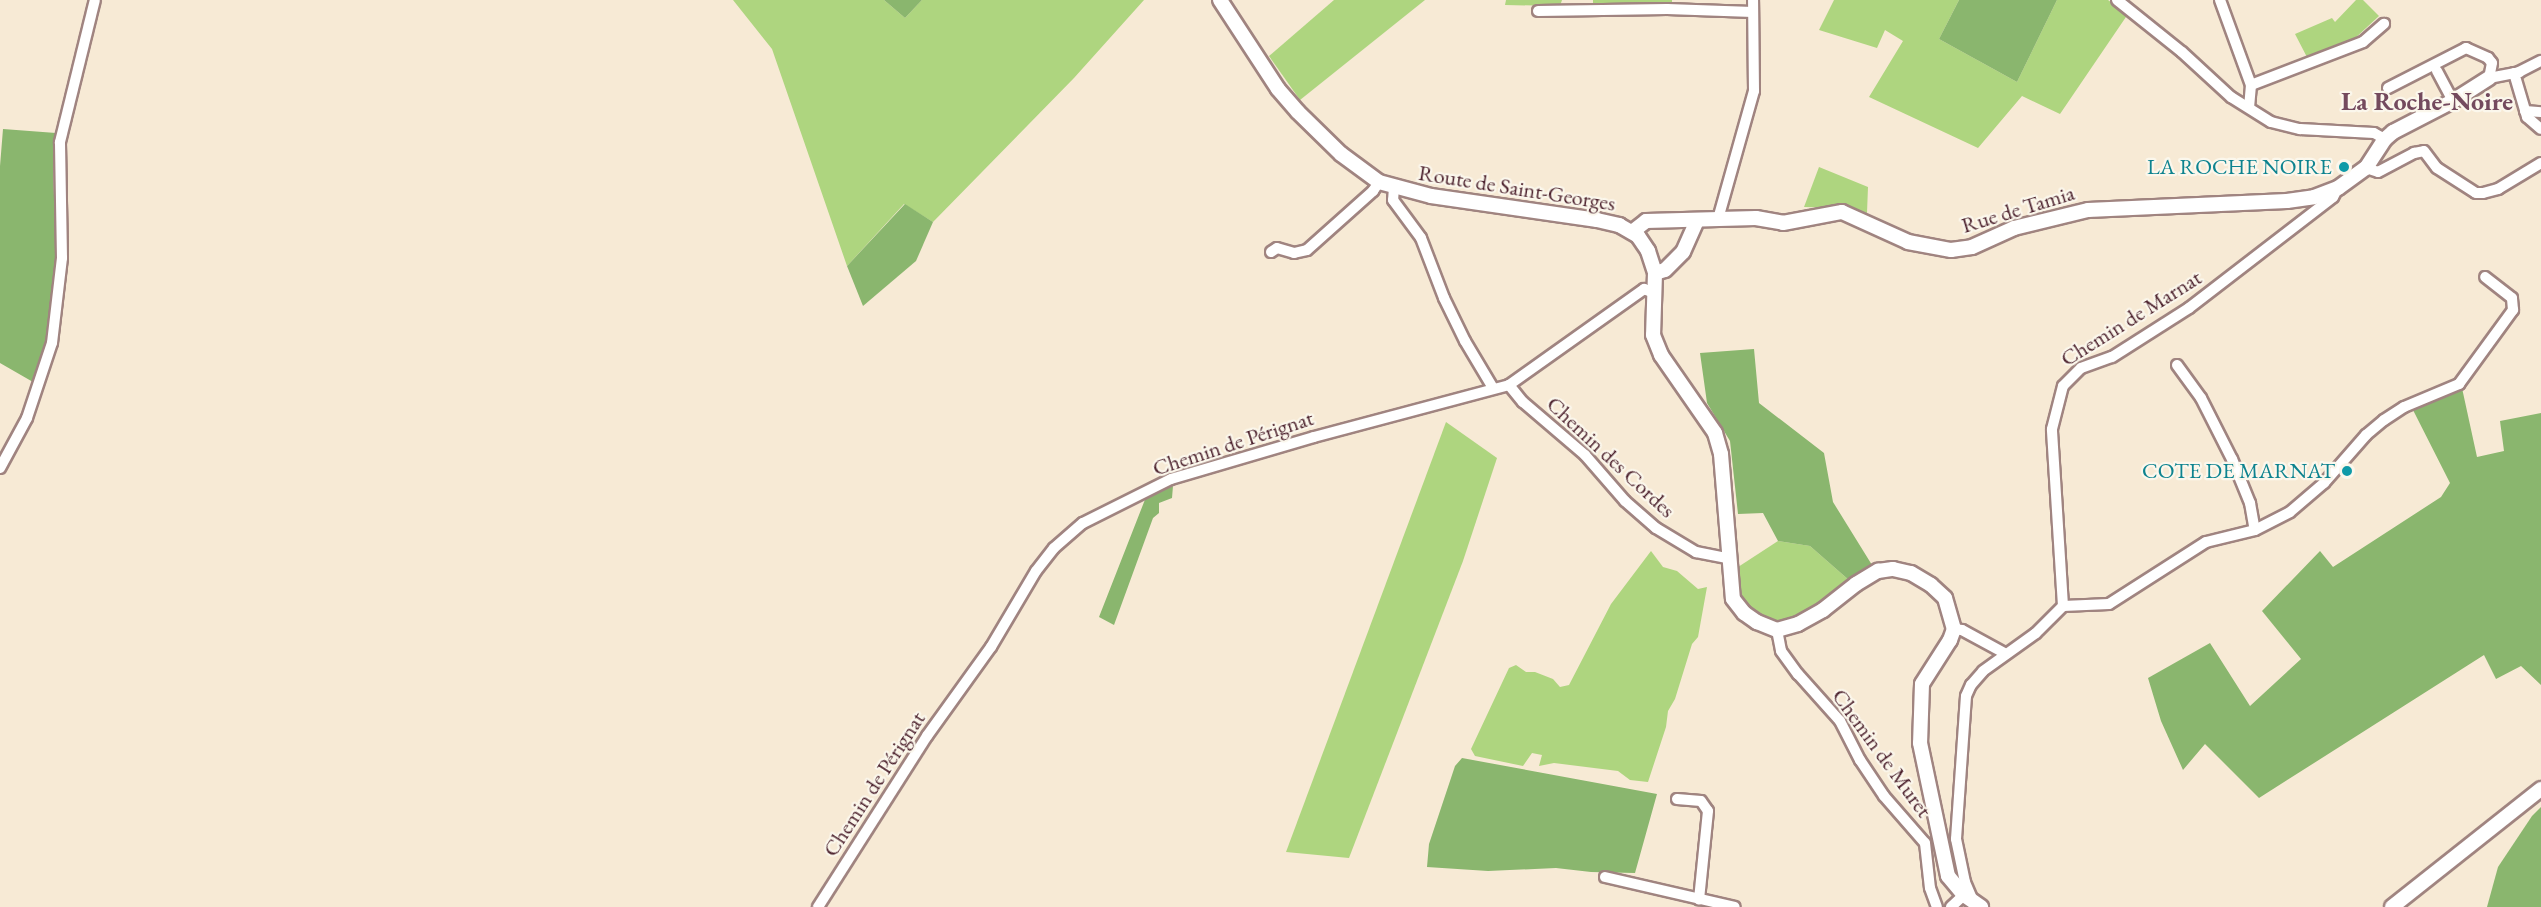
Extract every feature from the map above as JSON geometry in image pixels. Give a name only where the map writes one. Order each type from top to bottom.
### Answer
[{"type":"street","points":[[0,468],[27,418],[52,343],[62,258],[60,142],[95,0]]},
{"type":"street","name":"Route de Saint-Georges","points":[[1220,0],[1278,89],[1298,112],[1341,154],[1379,182],[1431,196],[1598,220],[1632,232]]},
{"type":"street","points":[[1718,219],[1754,91],[1753,0]]},
{"type":"street","points":[[2116,0],[2182,52],[2231,97],[2282,126],[2374,133],[2385,139],[2393,132],[2453,101],[2489,78],[2514,73],[2540,62]]},
{"type":"street","points":[[2220,0],[2251,85],[2249,107]]},
{"type":"street","points":[[1538,11],[1667,9],[1754,12]]},
{"type":"street","points":[[2251,85],[2362,42],[2384,24]]},
{"type":"street","points":[[2388,88],[2466,48],[2488,58],[2493,68],[2489,78]]},
{"type":"street","points":[[2437,71],[2453,101]]},
{"type":"street","points":[[2514,73],[2525,111],[2530,121],[2541,129]]},
{"type":"street","points":[[2525,111],[2541,112]]},
{"type":"street","name":"Rue de Tamia","points":[[1632,232],[1646,221],[1756,218],[1783,223],[1797,222],[1828,212],[1842,212],[1908,242],[1951,250],[1972,247],[2014,228],[2088,210],[2287,201],[2314,197],[2338,188],[2368,165],[2385,139]]},
{"type":"street","points":[[2368,165],[2369,169],[2378,172],[2414,153],[2424,151],[2437,168],[2476,193],[2483,194],[2498,189],[2541,163]]},
{"type":"street","points":[[1271,252],[1277,248],[1294,253],[1307,250],[1373,191],[1379,182]]},
{"type":"street","points":[[1394,187],[1393,200],[1421,238],[1444,298],[1465,341],[1493,388]]},
{"type":"street","name":"Chemin de Marnat","points":[[2062,606],[2052,429],[2063,386],[2080,368],[2112,357],[2189,308],[2333,197],[2338,188]]},
{"type":"street","points":[[1655,273],[1665,270],[1683,252],[1698,220]]},
{"type":"street","points":[[1632,232],[1648,251],[1655,273],[1653,335],[1661,356],[1714,433],[1721,454],[1733,599],[1744,613],[1757,622],[1778,630],[1798,624],[1823,610],[1856,584],[1878,571],[1893,569],[1911,573],[1931,585],[1945,598],[1954,628],[1950,640],[1922,684],[1920,743],[1948,876],[1973,901]]},
{"type":"street","points":[[1973,901],[1965,882],[1956,838],[1966,696],[1971,685],[1983,671],[2036,633],[2062,606],[2109,604],[2206,542],[2255,530],[2290,512],[2308,498],[2366,435],[2384,420],[2404,407],[2459,384],[2514,310],[2511,298],[2485,277]]},
{"type":"street","name":"Chemin de Pérignat","points":[[818,907],[927,736],[991,647],[1036,571],[1053,548],[1083,522],[1171,479],[1509,385],[1644,289],[1654,293]]},
{"type":"street","points":[[2177,365],[2201,398],[2232,459],[2250,503],[2255,530]]},
{"type":"street","name":"Chemin des Cordes","points":[[1509,385],[1523,402],[1585,455],[1625,501],[1656,528],[1696,552],[1728,558]]},
{"type":"street","points":[[1954,628],[2006,654]]},
{"type":"street","name":"Chemin de Muret","points":[[1778,630],[1781,651],[1798,674],[1840,721],[1860,760],[1884,796],[1925,843],[1930,888],[1937,907]]},
{"type":"street","points":[[2392,907],[2541,789]]},
{"type":"street","points":[[1677,799],[1701,801],[1708,811],[1699,900]]},
{"type":"street","points":[[1605,878],[1735,907]]},
{"type":"street","points":[[1951,907],[1973,901]]},
{"type":"green space","points":[[733,0],[884,0],[905,18],[922,0],[1144,0],[1074,78],[933,222],[904,204],[847,266],[772,49]]},
{"type":"green space","points":[[884,0],[922,0],[905,18]]},
{"type":"green space","points":[[1334,0],[1425,0],[1300,100],[1269,56]]},
{"type":"green space","points":[[1506,0],[1562,0],[1560,6],[1505,5]]},
{"type":"green space","points":[[1593,0],[1672,0],[1672,4],[1593,7]]},
{"type":"green space","points":[[1834,0],[1959,0],[1939,39],[2017,82],[2057,0],[2108,0],[2128,14],[2060,114],[2022,96],[1978,148],[1869,97],[1903,41],[1885,30],[1877,48],[1819,30]]},
{"type":"green space","points":[[1959,0],[2057,0],[2017,82],[1939,39]]},
{"type":"green space","points":[[2356,0],[2363,0],[2379,16],[2352,41],[2309,61],[2295,34],[2332,18],[2335,22]]},
{"type":"green space","points":[[3,129],[56,133],[53,168],[57,277],[46,339],[33,382],[0,363],[0,166]]},
{"type":"green space","points":[[1819,167],[1868,187],[1867,213],[1848,208],[1804,207]]},
{"type":"green space","points":[[905,204],[933,222],[916,261],[863,306],[847,266]]},
{"type":"green space","points":[[1754,349],[1759,403],[1824,453],[1833,502],[1872,565],[1850,581],[1810,546],[1778,541],[1763,513],[1738,514],[1730,441],[1707,403],[1700,353]]},
{"type":"green space","points":[[2462,388],[2477,457],[2504,451],[2500,421],[2541,413],[2541,685],[2521,666],[2496,679],[2484,655],[2259,798],[2205,744],[2183,770],[2161,721],[2148,678],[2210,643],[2250,706],[2301,659],[2262,611],[2320,551],[2333,567],[2441,497],[2450,483],[2413,410]]},
{"type":"green space","points":[[1446,422],[1497,458],[1463,561],[1349,858],[1286,852]]},
{"type":"green space","points":[[1173,486],[1172,498],[1159,503],[1159,513],[1153,518],[1114,625],[1099,617],[1146,497]]},
{"type":"green space","points":[[1778,541],[1810,546],[1850,581],[1803,617],[1780,625],[1748,609],[1739,594],[1735,569]]},
{"type":"green space","points":[[1651,551],[1663,567],[1677,571],[1698,589],[1707,587],[1698,637],[1692,644],[1675,699],[1668,711],[1666,727],[1648,782],[1630,780],[1618,771],[1554,763],[1539,766],[1542,755],[1532,753],[1523,766],[1475,756],[1471,749],[1509,668],[1516,665],[1526,672],[1535,672],[1553,679],[1560,687],[1569,685],[1611,604]]},
{"type":"green space","points":[[1462,758],[1657,794],[1635,873],[1556,868],[1488,871],[1427,867],[1429,844],[1455,766]]},
{"type":"green space","points":[[2541,807],[2541,907],[2487,907],[2498,867],[2532,816]]},
{"type":"place","name":"LA ROCHE NOIRE","points":[[2344,167]]},
{"type":"place","name":"COTE DE MARNAT","points":[[2347,471]]},
{"type":"district","name":"La Roche-Noire","points":[[2427,102]]}]
